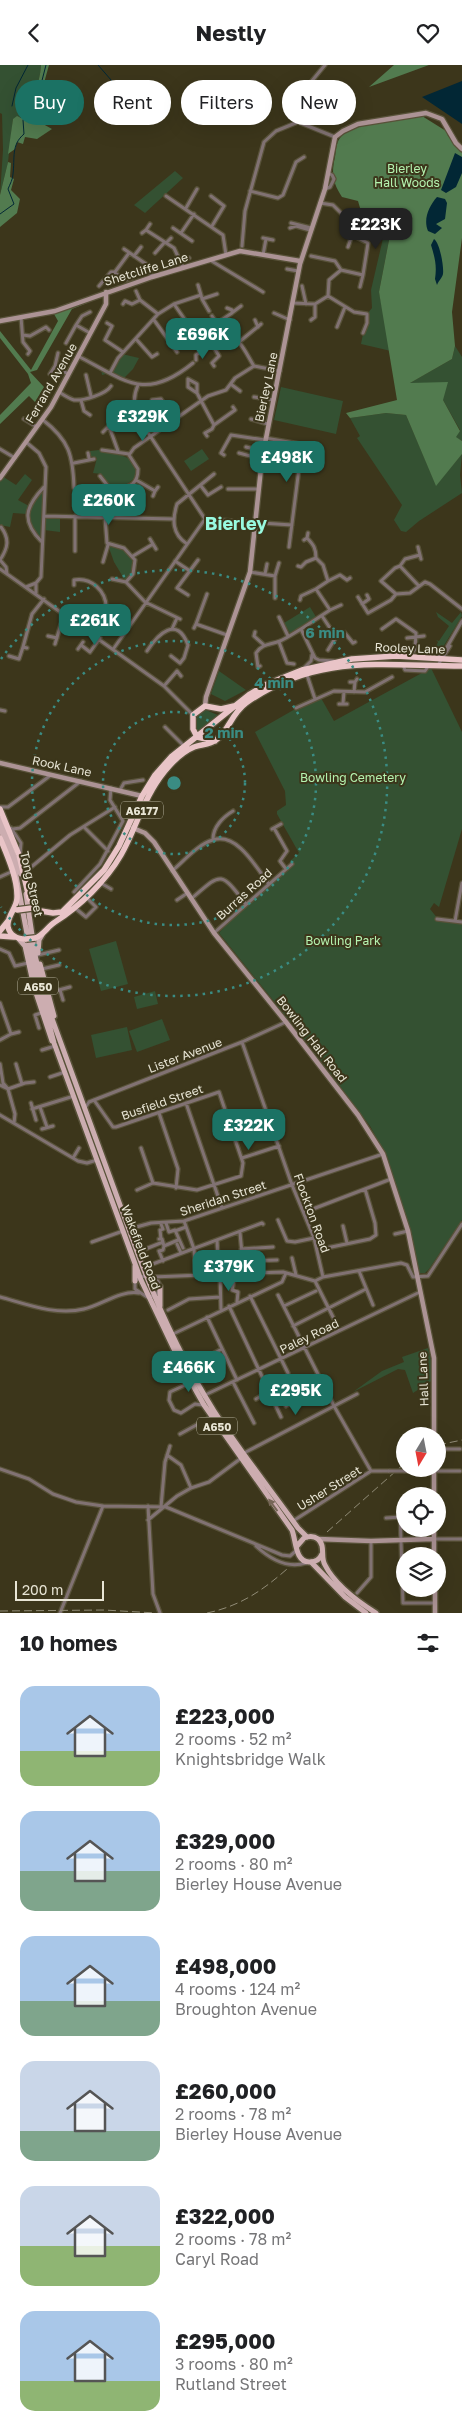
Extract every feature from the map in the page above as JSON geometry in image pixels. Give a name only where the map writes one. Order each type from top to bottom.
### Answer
[{"type":"highway","name":"Rooley Lane","points":[[37,909],[53,913],[62,912],[104,870],[119,846],[142,795],[155,775],[184,747],[224,717],[236,705],[267,684],[338,661],[375,656],[421,657],[462,666]]},
{"type":"highway","name":"Rooley Lane","points":[[215,741],[225,732],[227,725],[238,710],[247,702],[304,672],[357,663],[429,664],[439,661],[462,660]]},
{"type":"highway","points":[[215,741],[197,737],[193,729],[194,715],[205,706],[221,709],[236,705]]},
{"type":"highway","points":[[214,707],[224,717],[227,725]]},
{"type":"highway","points":[[204,739],[206,731]]},
{"type":"highway","name":"A6177","points":[[44,933],[53,923],[75,908],[120,855],[152,789],[173,763],[195,747],[215,741]]},
{"type":"highway","points":[[0,808],[11,828],[29,898],[47,919],[44,933],[35,938],[21,939],[5,935],[0,936]]},
{"type":"highway","points":[[0,838],[17,898],[8,920],[0,931]]},
{"type":"highway","points":[[11,913],[17,910],[37,909]]},
{"type":"highway","points":[[8,920],[10,932],[21,939]]},
{"type":"main road","name":"Tong Street","points":[[0,819],[23,879],[29,927]]},
{"type":"main road","name":"Tong Street","points":[[0,827],[14,865],[29,927]]},
{"type":"main road","name":"Wakefield Road","points":[[29,927],[43,989],[126,1230],[135,1263],[146,1277]]},
{"type":"main road","name":"Wakefield Road","points":[[29,927],[32,963],[54,1045],[146,1277],[152,1297],[189,1378],[204,1405],[240,1459],[292,1530],[297,1548]]},
{"type":"main road","name":"A650","points":[[44,933],[38,945],[38,955],[60,1038]]},
{"type":"main road","points":[[21,939],[25,946],[41,1013],[54,1045]]},
{"type":"main road","points":[[134,1281],[135,1263]]},
{"type":"main road","points":[[160,1287],[160,1306]]},
{"type":"main road","name":"Wakefield Road","points":[[152,1297],[160,1306],[205,1395],[244,1453],[293,1521],[307,1537]]},
{"type":"main road","points":[[297,1548],[299,1542],[307,1537],[318,1539],[323,1551],[323,1563],[329,1572],[355,1599],[376,1613]]},
{"type":"main road","name":"A650","points":[[297,1548],[301,1559],[309,1562],[366,1613]]},
{"type":"main road","points":[[309,1562],[317,1561],[323,1551]]},
{"type":"street","points":[[313,80],[325,65]]},
{"type":"street","points":[[306,125],[336,137],[348,128],[358,124],[433,114],[442,119],[462,149]]},
{"type":"street","points":[[242,246],[245,211],[264,141],[276,131],[291,125]]},
{"type":"street","name":"Bierley Lane","points":[[205,706],[206,697],[250,572],[263,451],[298,271],[310,229],[325,189],[336,137]]},
{"type":"street","points":[[250,191],[278,198],[283,195],[296,162],[304,157]]},
{"type":"street","points":[[186,208],[197,189]]},
{"type":"street","points":[[166,196],[212,226],[224,237],[226,255]]},
{"type":"street","points":[[211,196],[224,206],[212,226]]},
{"type":"street","points":[[320,203],[333,205],[346,218]]},
{"type":"street","points":[[181,233],[194,214]]},
{"type":"street","points":[[291,223],[310,229]]},
{"type":"street","points":[[142,233],[150,224]]},
{"type":"street","points":[[173,228],[192,241]]},
{"type":"street","points":[[290,228],[310,229]]},
{"type":"street","points":[[146,230],[174,248],[183,267]]},
{"type":"street","points":[[348,247],[352,234],[369,242],[360,287]]},
{"type":"street","points":[[155,253],[170,238]]},
{"type":"street","points":[[263,255],[265,239],[273,240]]},
{"type":"street","points":[[134,256],[141,247]]},
{"type":"street","points":[[124,249],[146,264],[152,277]]},
{"type":"street","name":"Shetcliffe Lane","points":[[0,321],[55,311],[152,277],[240,251],[300,261]]},
{"type":"street","points":[[99,286],[129,253]]},
{"type":"street","points":[[311,256],[336,261],[341,270],[363,275]]},
{"type":"street","points":[[176,263],[189,259]]},
{"type":"street","points":[[210,260],[263,293]]},
{"type":"street","points":[[287,269],[298,271]]},
{"type":"street","points":[[328,296],[329,280],[341,270]]},
{"type":"street","points":[[111,271],[125,280],[132,278]]},
{"type":"street","points":[[198,285],[201,297],[209,311]]},
{"type":"street","points":[[302,286],[306,304]]},
{"type":"street","points":[[106,303],[115,289]]},
{"type":"street","points":[[137,291],[140,300],[158,314]]},
{"type":"street","name":"Ferrand Avenue","points":[[0,478],[43,420],[59,392],[106,303],[106,292]]},
{"type":"street","points":[[110,373],[123,352],[158,314],[174,304],[201,297],[215,295],[215,300]]},
{"type":"street","points":[[293,303],[315,304],[328,296],[334,297],[345,307],[367,314],[367,323],[363,333]]},
{"type":"street","points":[[124,301],[131,306],[140,300]]},
{"type":"street","points":[[170,341],[190,327],[174,304]]},
{"type":"street","points":[[312,320],[315,315],[315,304]]},
{"type":"street","points":[[217,323],[241,306]]},
{"type":"street","points":[[337,327],[345,307]]},
{"type":"street","points":[[227,308],[232,310],[232,313]]},
{"type":"street","points":[[66,343],[67,337],[88,311]]},
{"type":"street","points":[[274,313],[290,320]]},
{"type":"street","points":[[212,316],[224,336]]},
{"type":"street","points":[[21,317],[22,335],[25,346],[30,351],[28,354]]},
{"type":"street","points":[[154,319],[177,352]]},
{"type":"street","points":[[239,342],[259,325],[255,320]]},
{"type":"street","points":[[107,323],[113,325],[104,341],[123,352]]},
{"type":"street","points":[[76,325],[90,333]]},
{"type":"street","points":[[22,335],[30,335],[46,327]]},
{"type":"street","points":[[78,356],[138,385],[163,383],[194,362],[196,355],[224,336],[234,337],[239,342],[254,366]]},
{"type":"street","points":[[136,339],[151,358],[157,354]]},
{"type":"street","points":[[212,344],[219,356],[212,363],[214,366]]},
{"type":"street","points":[[50,373],[60,354]]},
{"type":"street","points":[[55,366],[68,375]]},
{"type":"street","points":[[129,455],[150,436],[174,419],[213,393],[226,390],[235,379],[254,366],[280,371]]},
{"type":"street","points":[[86,375],[91,396]]},
{"type":"street","points":[[138,385],[135,391],[134,405],[137,416],[205,519],[292,525]]},
{"type":"street","points":[[232,385],[240,391]]},
{"type":"street","points":[[59,392],[69,398],[81,400],[106,392],[111,386]]},
{"type":"street","points":[[197,393],[214,425]]},
{"type":"street","points":[[254,397],[274,400]]},
{"type":"street","points":[[152,403],[152,400],[161,399],[174,419]]},
{"type":"street","points":[[81,400],[84,411],[90,415]]},
{"type":"street","points":[[120,411],[124,403],[134,405]]},
{"type":"street","points":[[204,434],[235,410],[233,407]]},
{"type":"street","points":[[24,419],[38,427]]},
{"type":"street","points":[[251,419],[268,424]]},
{"type":"street","points":[[43,420],[65,442],[74,463],[72,488],[80,489]]},
{"type":"street","points":[[103,432],[113,422]]},
{"type":"street","points":[[107,428],[113,434],[118,451]]},
{"type":"street","points":[[221,453],[231,435],[234,434],[318,447]]},
{"type":"street","points":[[114,439],[119,439]]},
{"type":"street","points":[[26,442],[39,453],[44,461],[41,577],[36,583],[26,587]]},
{"type":"street","points":[[290,547],[302,445]]},
{"type":"street","points":[[246,447],[263,451]]},
{"type":"street","points":[[0,449],[15,458]]},
{"type":"street","points":[[102,450],[118,451],[129,455],[138,469],[136,480],[125,489],[111,490]]},
{"type":"street","points":[[88,453],[89,459]]},
{"type":"street","points":[[240,455],[262,459]]},
{"type":"street","points":[[74,463],[94,459]]},
{"type":"street","points":[[187,544],[176,534],[174,519],[177,504],[214,474]]},
{"type":"street","points":[[100,476],[111,490]]},
{"type":"street","points":[[136,480],[155,491]]},
{"type":"street","points":[[201,486],[208,496],[221,487]]},
{"type":"street","points":[[43,542],[30,526],[27,514],[29,506],[44,487]]},
{"type":"street","points":[[152,496],[158,487]]},
{"type":"street","points":[[228,489],[259,489]]},
{"type":"street","points":[[103,562],[108,545],[105,517],[108,496],[111,490]]},
{"type":"street","points":[[44,516],[174,519]]},
{"type":"street","points":[[75,516],[75,551]]},
{"type":"street","points":[[114,648],[205,519]]},
{"type":"street","points":[[1,527],[8,539],[8,546],[0,560],[6,567],[7,574]]},
{"type":"street","points":[[308,533],[306,539],[316,549],[316,558],[323,565],[328,581]]},
{"type":"street","points":[[150,539],[156,549]]},
{"type":"street","points":[[133,556],[153,544]]},
{"type":"street","points":[[108,545],[124,548],[133,556],[136,567],[126,582]]},
{"type":"street","points":[[396,594],[382,581],[400,566],[405,559],[421,557],[418,547]]},
{"type":"street","points":[[298,566],[301,567],[306,562],[316,558]]},
{"type":"street","points":[[188,595],[177,588],[198,560]]},
{"type":"street","points":[[175,561],[190,571]]},
{"type":"street","points":[[273,596],[275,576],[279,563]]},
{"type":"street","points":[[265,574],[267,564]]},
{"type":"street","points":[[400,566],[418,585]]},
{"type":"street","points":[[1,571],[114,648],[164,686],[194,715]]},
{"type":"street","points":[[250,572],[275,576]]},
{"type":"street","points":[[300,596],[340,575],[348,580]]},
{"type":"street","points":[[73,581],[83,579],[92,582],[106,603],[106,609],[88,630]]},
{"type":"street","points":[[112,579],[126,582],[145,602],[179,618],[172,629]]},
{"type":"street","points":[[358,597],[368,613],[391,600],[396,594],[410,593],[418,585],[425,582],[462,609]]},
{"type":"street","points":[[36,583],[36,594]]},
{"type":"street","points":[[316,589],[330,610]]},
{"type":"street","points":[[194,628],[207,594]]},
{"type":"street","points":[[362,604],[369,599],[367,595]]},
{"type":"street","points":[[9,656],[19,659],[25,647],[32,615],[44,599]]},
{"type":"street","points":[[257,667],[256,653],[264,645],[279,642],[341,605]]},
{"type":"street","points":[[55,644],[66,615]]},
{"type":"street","points":[[322,616],[336,637]]},
{"type":"street","points":[[382,629],[396,619],[414,630],[417,636],[415,649],[409,657]]},
{"type":"street","points":[[278,620],[288,636]]},
{"type":"street","points":[[439,661],[462,621]]},
{"type":"street","points":[[196,624],[227,635]]},
{"type":"street","points":[[152,652],[148,650],[162,631],[172,629],[180,632],[188,645],[184,658],[180,663],[171,656]]},
{"type":"street","points":[[301,629],[312,654],[319,660],[338,661]]},
{"type":"street","points":[[255,632],[254,636],[264,645]]},
{"type":"street","points":[[328,650],[336,637],[344,633],[353,644]]},
{"type":"street","points":[[48,636],[57,639]]},
{"type":"street","points":[[407,638],[424,636]]},
{"type":"street","points":[[78,649],[82,643],[92,653],[100,639]]},
{"type":"street","points":[[451,640],[450,649],[454,660]]},
{"type":"street","points":[[439,661],[451,640]]},
{"type":"street","points":[[279,642],[287,663],[294,664]]},
{"type":"street","points":[[415,649],[421,657]]},
{"type":"street","points":[[312,654],[311,661],[304,672],[315,699]]},
{"type":"street","points":[[164,686],[177,671],[181,676]]},
{"type":"street","points":[[296,708],[334,691],[365,692],[384,679],[392,677]]},
{"type":"street","points":[[350,681],[356,681],[354,692]]},
{"type":"street","points":[[343,704],[344,692]]},
{"type":"street","points":[[0,710],[6,711]]},
{"type":"street","points":[[165,727],[184,747]]},
{"type":"street","name":"Rook Lane","points":[[0,763],[142,795]]},
{"type":"street","points":[[0,808],[8,807],[51,774]]},
{"type":"street","points":[[120,790],[124,783],[143,779]]},
{"type":"street","points":[[11,828],[20,828],[82,781]]},
{"type":"street","points":[[72,892],[100,864],[123,821],[109,795],[111,787]]},
{"type":"street","points":[[24,873],[70,835],[115,807]]},
{"type":"street","points":[[213,839],[214,831],[224,817],[234,810]]},
{"type":"street","name":"Burras Road","points":[[281,824],[273,829],[287,851],[280,861],[286,869]]},
{"type":"street","points":[[84,827],[108,851]]},
{"type":"street","name":"Bowling Hall Road","points":[[133,828],[145,833],[154,842],[214,933],[358,1115],[383,1154],[408,1231],[419,1277],[420,1292]]},
{"type":"street","points":[[172,871],[213,839],[226,840],[237,844],[268,883]]},
{"type":"street","name":"Burras Road","points":[[214,933],[268,883],[292,864]]},
{"type":"street","points":[[0,877],[11,872]]},
{"type":"street","points":[[191,899],[213,880],[220,878],[227,881],[246,903]]},
{"type":"street","points":[[99,882],[112,889]]},
{"type":"street","points":[[455,921],[462,883]]},
{"type":"street","points":[[177,900],[186,893]]},
{"type":"street","points":[[75,908],[86,917],[96,907],[85,897]]},
{"type":"street","points":[[437,919],[462,922]]},
{"type":"street","points":[[0,949],[8,951],[15,966],[28,963]]},
{"type":"street","points":[[38,955],[59,949]]},
{"type":"street","points":[[42,969],[60,965]]},
{"type":"street","points":[[26,989],[34,987]]},
{"type":"street","points":[[48,993],[70,987]]},
{"type":"street","points":[[60,990],[62,1000]]},
{"type":"street","points":[[0,1003],[11,1034]]},
{"type":"street","points":[[39,1028],[35,1015],[41,1013]]},
{"type":"street","name":"Lister Avenue","points":[[84,1108],[89,1102],[242,1043],[286,1022]]},
{"type":"street","points":[[0,1040],[19,1032]]},
{"type":"street","name":"Flockton Road","points":[[242,1043],[292,1185],[305,1212],[314,1238],[323,1277]]},
{"type":"street","points":[[42,1050],[54,1045]]},
{"type":"street","points":[[16,1064],[22,1084]]},
{"type":"street","points":[[0,1065],[15,1115],[14,1123]]},
{"type":"street","points":[[50,1077],[65,1072]]},
{"type":"street","points":[[0,1085],[8,1089],[34,1082]]},
{"type":"street","name":"Busfield Street","points":[[94,1100],[113,1127],[220,1092],[242,1158]]},
{"type":"street","points":[[32,1109],[74,1096]]},
{"type":"street","points":[[82,1100],[89,1102]]},
{"type":"street","points":[[30,1103],[36,1120]]},
{"type":"street","points":[[186,1103],[222,1208]]},
{"type":"street","points":[[40,1107],[47,1127]]},
{"type":"street","points":[[159,1113],[178,1169],[176,1188]]},
{"type":"street","points":[[0,1115],[73,1158],[87,1163],[98,1160]]},
{"type":"street","points":[[42,1129],[53,1126]]},
{"type":"street","points":[[137,1190],[154,1183],[197,1190],[214,1186],[241,1176],[244,1168],[242,1158],[279,1146]]},
{"type":"street","points":[[73,1158],[79,1148]]},
{"type":"street","points":[[141,1149],[154,1183]]},
{"type":"street","name":"Sheridan Street","points":[[92,1242],[151,1223],[184,1221],[383,1154]]},
{"type":"street","points":[[305,1212],[392,1178]]},
{"type":"street","points":[[317,1250],[370,1239],[376,1235],[375,1223],[365,1189]]},
{"type":"street","points":[[278,1220],[287,1241],[295,1243],[314,1238]]},
{"type":"street","points":[[184,1221],[194,1249],[196,1276]]},
{"type":"street","points":[[164,1223],[169,1232],[186,1227]]},
{"type":"street","points":[[164,1223],[159,1240],[162,1239],[164,1244]]},
{"type":"street","points":[[150,1265],[262,1223],[264,1224]]},
{"type":"street","points":[[128,1292],[134,1281],[146,1277],[220,1276],[226,1273],[244,1275],[286,1273],[316,1281],[323,1277],[401,1263],[407,1265],[413,1277],[419,1277],[431,1274],[462,1224]]},
{"type":"street","points":[[343,1225],[347,1243]]},
{"type":"street","points":[[175,1231],[181,1253]]},
{"type":"street","points":[[395,1234],[408,1231]]},
{"type":"street","points":[[240,1232],[244,1275]]},
{"type":"street","points":[[217,1240],[218,1262]]},
{"type":"street","points":[[143,1250],[178,1242]]},
{"type":"street","points":[[178,1242],[183,1248]]},
{"type":"street","points":[[162,1261],[160,1253],[164,1244]]},
{"type":"street","points":[[241,1249],[273,1247]]},
{"type":"street","points":[[292,1258],[296,1275]]},
{"type":"street","points":[[196,1263],[277,1259]]},
{"type":"street","points":[[359,1271],[373,1305]]},
{"type":"street","points":[[173,1334],[282,1282],[286,1273]]},
{"type":"street","points":[[235,1275],[231,1291],[238,1292],[238,1302]]},
{"type":"street","points":[[220,1276],[222,1309]]},
{"type":"street","points":[[146,1277],[160,1287]]},
{"type":"street","points":[[0,1297],[38,1307],[70,1310],[82,1309],[128,1292],[152,1297],[169,1278]]},
{"type":"street","points":[[134,1281],[138,1293]]},
{"type":"street","points":[[316,1281],[340,1329]]},
{"type":"street","points":[[294,1326],[366,1289]]},
{"type":"street","points":[[284,1307],[316,1291]]},
{"type":"street","name":"Paley Road","points":[[205,1395],[420,1292]]},
{"type":"street","name":"Hall Lane","points":[[420,1292],[434,1358],[434,1427]]},
{"type":"street","points":[[278,1295],[334,1406],[371,1471]]},
{"type":"street","points":[[250,1296],[288,1373]]},
{"type":"street","points":[[168,1310],[189,1299],[220,1297]]},
{"type":"street","points":[[229,1306],[281,1417]]},
{"type":"street","points":[[207,1317],[254,1423]]},
{"type":"street","points":[[197,1362],[222,1349]]},
{"type":"street","points":[[189,1378],[185,1385],[170,1392],[169,1396],[174,1410],[179,1413],[196,1404],[204,1405]]},
{"type":"street","points":[[256,1399],[281,1390],[288,1405],[294,1401]]},
{"type":"street","points":[[244,1453],[357,1394]]},
{"type":"street","points":[[261,1396],[264,1402]]},
{"type":"street","points":[[180,1434],[211,1417]]},
{"type":"street","points":[[164,1507],[167,1455],[170,1446]]},
{"type":"street","points":[[446,1449],[460,1449]]},
{"type":"street","points":[[167,1455],[181,1465],[190,1488]]},
{"type":"street","points":[[148,1520],[176,1496],[190,1488],[209,1482],[240,1459]]},
{"type":"street","points":[[0,1469],[29,1479],[64,1499],[102,1505],[164,1507],[286,1556],[297,1548]]},
{"type":"street","name":"Usher Street","points":[[446,1470],[460,1471]]},
{"type":"street","name":"Usher Street","points":[[293,1521],[371,1471],[396,1471]]},
{"type":"street","points":[[60,1613],[102,1505]]},
{"type":"street","points":[[148,1506],[153,1594],[160,1613]]},
{"type":"street","points":[[386,1519],[396,1518]]},
{"type":"street","points":[[402,1537],[402,1603],[435,1603]]},
{"type":"street","points":[[318,1539],[330,1541],[371,1541],[462,1539]]},
{"type":"street","points":[[434,1539],[434,1547]]},
{"type":"street","points":[[323,1551],[330,1541]]},
{"type":"street","points":[[357,1593],[371,1577],[371,1541]]},
{"type":"street","points":[[255,1544],[279,1561],[298,1565],[309,1562]]},
{"type":"street","points":[[435,1597],[435,1613]]},
{"type":"green space","points":[[0,65],[41,65],[39,80],[15,80],[15,119],[13,119],[8,162],[0,195],[3,150],[2,114],[0,113]]},
{"type":"green space","points":[[41,65],[49,65],[45,80],[39,80]]},
{"type":"green space","points":[[394,65],[429,65],[369,87]]},
{"type":"green space","name":"Bierley Hall Woods","points":[[422,116],[446,131],[462,152],[462,238],[452,312],[455,346],[452,359],[410,383],[448,382],[443,400],[460,431],[456,437],[462,441],[462,454],[436,486],[406,415],[386,413],[350,418],[346,413],[397,400],[379,292],[390,235],[365,225],[358,201],[342,197],[335,183],[333,173],[337,145],[340,138],[346,133],[365,125]]},
{"type":"green space","points":[[15,118],[15,125],[45,125],[52,129],[37,139],[25,137],[23,144],[17,142],[15,149],[8,154],[13,119]]},
{"type":"green space","points":[[8,162],[11,163],[10,177],[14,179],[11,190],[20,199],[17,213],[0,227],[0,195]]},
{"type":"green space","points":[[175,171],[183,178],[145,213],[134,205]]},
{"type":"green space","points":[[384,234],[390,235],[379,292],[391,351],[361,344],[367,314],[372,308],[371,290]]},
{"type":"green space","points":[[79,303],[87,303],[72,309],[37,370],[30,372],[44,387],[35,402],[29,396],[0,424],[0,415],[31,383],[28,374],[0,338],[0,331],[31,370],[58,321],[54,314]]},
{"type":"green space","points":[[455,346],[462,357],[462,441],[455,437],[460,430],[443,400],[408,384],[452,359]]},
{"type":"green space","points":[[122,354],[139,358],[133,369],[123,379],[110,373],[102,375],[101,368],[110,372]]},
{"type":"green space","points":[[281,387],[343,401],[336,434],[274,420]]},
{"type":"green space","points":[[386,413],[406,415],[436,485],[462,454],[460,475],[462,493],[419,521],[406,532],[401,531],[394,520],[402,505],[357,438],[360,436],[350,418]]},
{"type":"green space","points":[[202,449],[209,459],[191,471],[184,461]]},
{"type":"green space","points":[[99,450],[131,460],[135,464],[135,478],[122,488],[111,488],[101,474],[93,473],[97,458],[91,456],[90,451]]},
{"type":"green space","points":[[25,474],[32,480],[18,500],[29,506],[44,487],[44,515],[60,516],[60,532],[44,530],[43,542],[35,535],[27,514],[13,513],[10,527],[0,525],[0,478],[2,476],[16,485]]},
{"type":"green space","points":[[108,545],[124,548],[135,560],[133,574],[126,582],[114,562]]},
{"type":"green space","points":[[310,607],[316,617],[290,633],[284,623]]},
{"type":"green space","points":[[436,612],[452,623],[461,612],[462,616],[440,652],[433,655],[420,654],[417,650],[419,639],[419,652],[433,653],[438,642],[436,640],[439,641],[449,626],[438,617]]},
{"type":"green space","name":"Bowling Park","points":[[431,668],[462,732],[462,829],[439,907],[434,903],[430,909],[438,919],[462,922],[462,1220],[429,1269],[425,1273],[419,1273],[411,1235],[388,1159],[370,1126],[309,1045],[219,933],[245,903],[292,864],[290,861],[299,853],[277,814],[277,811],[286,805],[285,791],[255,732],[297,708],[321,698],[334,721]]},
{"type":"green space","points":[[219,671],[246,690],[225,701],[211,694]]},
{"type":"green space","points":[[206,710],[220,716],[197,734],[195,718],[200,711]]},
{"type":"green space","points":[[116,941],[128,984],[101,991],[89,949]]},
{"type":"green space","points":[[155,991],[158,1004],[137,1009],[134,997]]},
{"type":"green space","points":[[162,1019],[170,1040],[137,1052],[129,1031]]},
{"type":"green space","points":[[127,1027],[132,1050],[96,1058],[91,1035]]},
{"type":"green space","points":[[428,1348],[433,1369],[433,1380],[413,1393],[405,1370],[398,1369],[353,1392],[382,1371],[404,1362],[402,1357]]},
{"type":"water","points":[[462,81],[462,124],[422,97]]},
{"type":"water","points":[[455,153],[462,157],[462,173],[456,187],[446,193],[441,190]]},
{"type":"water","points":[[437,197],[445,199],[447,203],[445,219],[436,224],[442,228],[435,234],[428,231],[426,222],[429,209]]},
{"type":"water","points":[[434,239],[440,250],[443,266],[443,274],[437,285],[431,245]]},
{"type":"waterway","points":[[12,106],[16,88],[28,65]]},
{"type":"waterway","points":[[0,214],[14,204],[8,189],[13,176],[15,147],[24,134],[23,120],[38,96],[46,65]]},
{"type":"waterway","points":[[98,65],[111,80]]},
{"type":"railway","points":[[446,1443],[462,1440]]},
{"type":"railway","points":[[327,1532],[396,1471]]},
{"type":"railway","points":[[207,1613],[250,1597],[287,1569]]},
{"type":"railway","points":[[0,1611],[104,1610],[156,1613]]},
{"type":"district","name":"Bierley","points":[[236,523]]},
{"type":"park label","name":"Bowling Cemetery","points":[[353,777]]}]
